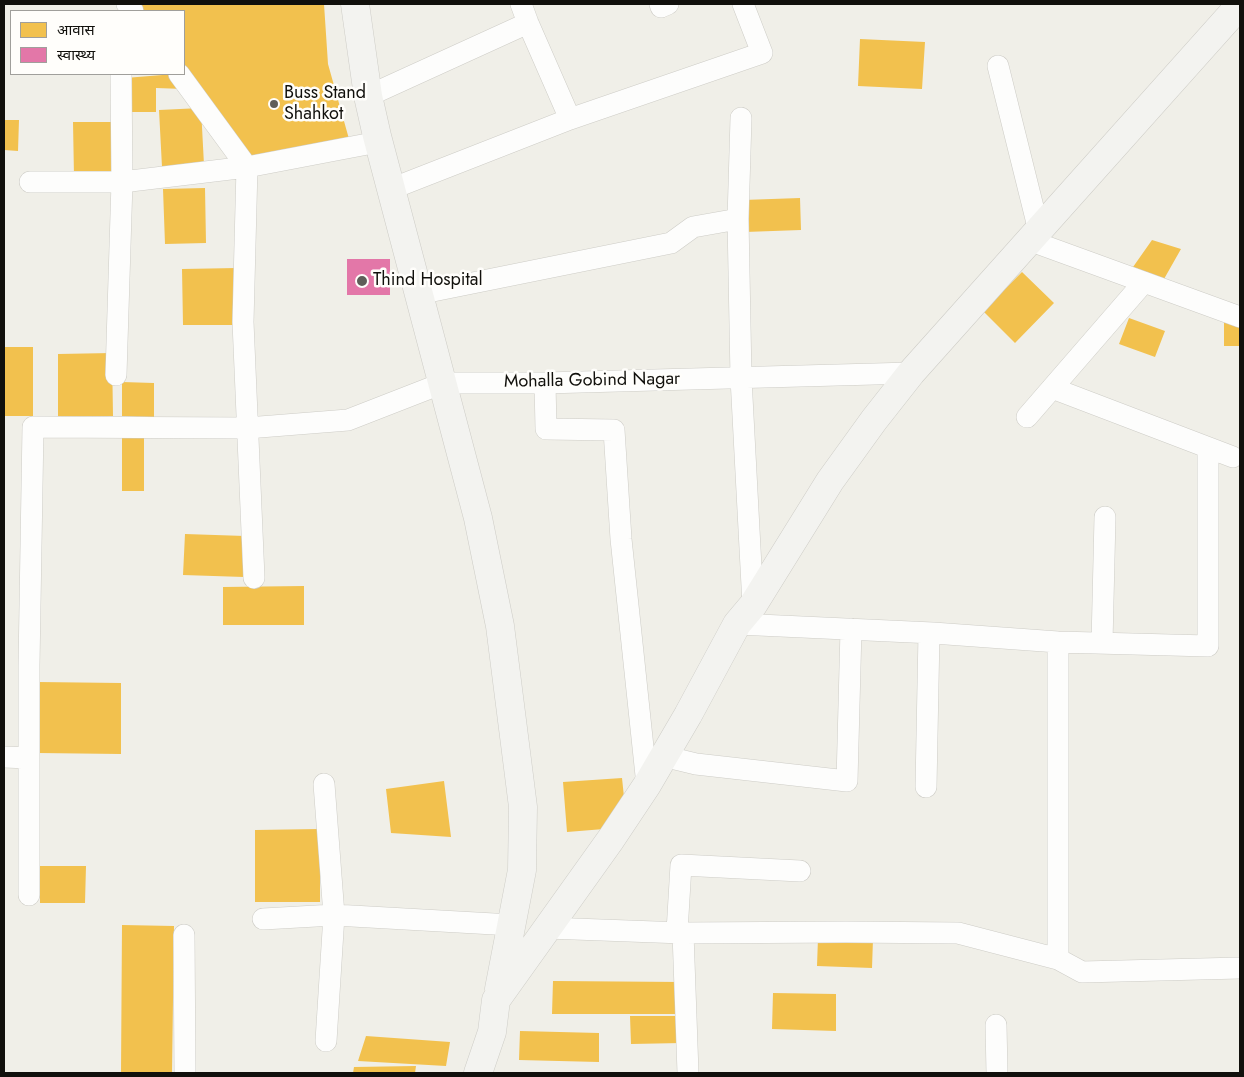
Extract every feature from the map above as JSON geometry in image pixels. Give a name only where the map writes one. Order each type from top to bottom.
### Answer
[{"type":"street","points":[[355,4],[368,96],[378,142],[478,518],[500,626],[523,807],[522,870],[496,1000],[492,1032],[478,1073]]},
{"type":"street","points":[[660,4],[661,7],[668,4]]},
{"type":"street","points":[[391,189],[570,119],[762,53],[743,4]]},
{"type":"street","points":[[496,1000],[611,840],[647,785],[745,614],[830,481],[874,420],[912,373],[1035,236],[1059,206],[1240,5]]},
{"type":"street","points":[[368,96],[525,13],[570,119]]},
{"type":"street","points":[[998,66],[1035,236]]},
{"type":"street","points":[[116,375],[122,182],[121,75]]},
{"type":"street","points":[[180,75],[247,167],[243,322],[254,578]]},
{"type":"street","points":[[741,118],[738,219],[745,614]]},
{"type":"street","points":[[30,182],[122,182],[247,167],[378,142]]},
{"type":"street","points":[[418,294],[671,243],[693,227],[738,219]]},
{"type":"street","points":[[1035,236],[1144,282],[1240,317]]},
{"type":"street","points":[[1026,417],[1144,282]]},
{"type":"street","name":"Mohalla Gobind Nagar","points":[[443,383],[545,383],[912,373]]},
{"type":"street","points":[[29,895],[29,665],[33,427],[247,428],[348,420],[443,383]]},
{"type":"street","points":[[545,383],[546,429],[614,430],[621,540],[647,785]]},
{"type":"street","points":[[1052,388],[1234,457]]},
{"type":"street","points":[[745,614],[851,629],[929,632],[1058,642],[1208,646],[1208,448]]},
{"type":"street","points":[[1102,643],[1105,517]]},
{"type":"street","points":[[663,756],[696,764],[847,782],[851,629]]},
{"type":"street","points":[[926,787],[929,632]]},
{"type":"street","points":[[1058,642],[1058,959]]},
{"type":"street","points":[[4,758],[29,758]]},
{"type":"street","points":[[324,784],[334,915],[326,1040]]},
{"type":"street","points":[[688,1073],[680,932],[681,865],[800,871]]},
{"type":"street","points":[[263,919],[334,915],[512,925]]},
{"type":"street","points":[[548,928],[680,932],[958,933],[1058,959],[1082,972],[1240,968]]},
{"type":"street","points":[[184,935],[185,1073]]},
{"type":"street","points":[[996,1025],[997,1073]]},
{"type":"building: आवास","name":"Buss Stand Shahkot","points":[[138,4],[324,4],[328,64],[349,139],[245,158],[185,71],[185,10],[142,10]]},
{"type":"building: आवास","points":[[860,39],[925,42],[922,89],[858,86]]},
{"type":"building: आवास","points":[[176,75],[184,89],[156,88],[156,112],[125,112],[125,78]]},
{"type":"building: आवास","points":[[201,108],[204,165],[162,167],[159,110]]},
{"type":"building: आवास","points":[[4,120],[19,120],[18,151],[4,150]]},
{"type":"building: आवास","points":[[73,122],[111,122],[112,176],[74,177]]},
{"type":"building: आवास","points":[[205,188],[206,243],[165,244],[163,189]]},
{"type":"building: आवास","points":[[800,198],[801,230],[745,232],[743,200]]},
{"type":"building: आवास","points":[[1152,240],[1181,249],[1164,279],[1133,267]]},
{"type":"building: आवास","points":[[237,268],[237,325],[183,325],[182,269]]},
{"type":"building: आवास","points":[[1022,272],[1054,303],[1015,343],[983,311]]},
{"type":"building: आवास","points":[[1129,318],[1165,331],[1155,357],[1119,344]]},
{"type":"building: आवास","points":[[1224,320],[1240,324],[1240,346],[1224,346]]},
{"type":"building: आवास","points":[[4,347],[33,347],[33,416],[4,416]]},
{"type":"building: आवास","points":[[112,353],[113,416],[58,417],[58,354]]},
{"type":"building: आवास","points":[[122,382],[154,383],[154,417],[122,416]]},
{"type":"building: आवास","points":[[122,433],[144,433],[144,491],[122,491]]},
{"type":"building: आवास","points":[[185,534],[245,536],[244,577],[183,575]]},
{"type":"building: आवास","points":[[304,586],[304,625],[223,625],[223,587]]},
{"type":"building: आवास","points":[[38,682],[121,683],[121,754],[38,753]]},
{"type":"building: आवास","points":[[622,778],[624,797],[604,829],[567,832],[563,782]]},
{"type":"building: आवास","points":[[444,781],[451,837],[391,833],[386,789]]},
{"type":"building: आवास","points":[[320,829],[320,902],[255,902],[255,830]]},
{"type":"building: आवास","points":[[40,866],[86,866],[85,903],[40,903]]},
{"type":"building: आवास","points":[[122,925],[174,926],[172,1073],[121,1073]]},
{"type":"building: आवास","points":[[818,938],[873,939],[872,968],[817,966]]},
{"type":"building: आवास","points":[[553,981],[682,982],[682,1014],[552,1014]]},
{"type":"building: आवास","points":[[773,993],[836,994],[836,1031],[772,1029]]},
{"type":"building: आवास","points":[[630,1016],[681,1016],[682,1043],[631,1044]]},
{"type":"building: आवास","points":[[520,1031],[599,1033],[599,1062],[519,1060]]},
{"type":"building: आवास","points":[[366,1036],[450,1042],[446,1066],[358,1061]]},
{"type":"building: आवास","points":[[416,1066],[415,1073],[353,1073],[354,1067]]},
{"type":"building: स्वास्थ्य","points":[[347,259],[390,259],[390,295],[347,295]]},
{"type":"place","name":"Buss Stand Shahkot","points":[[274,104]]},
{"type":"place","name":"Thind Hospital","points":[[362,281]]}]
